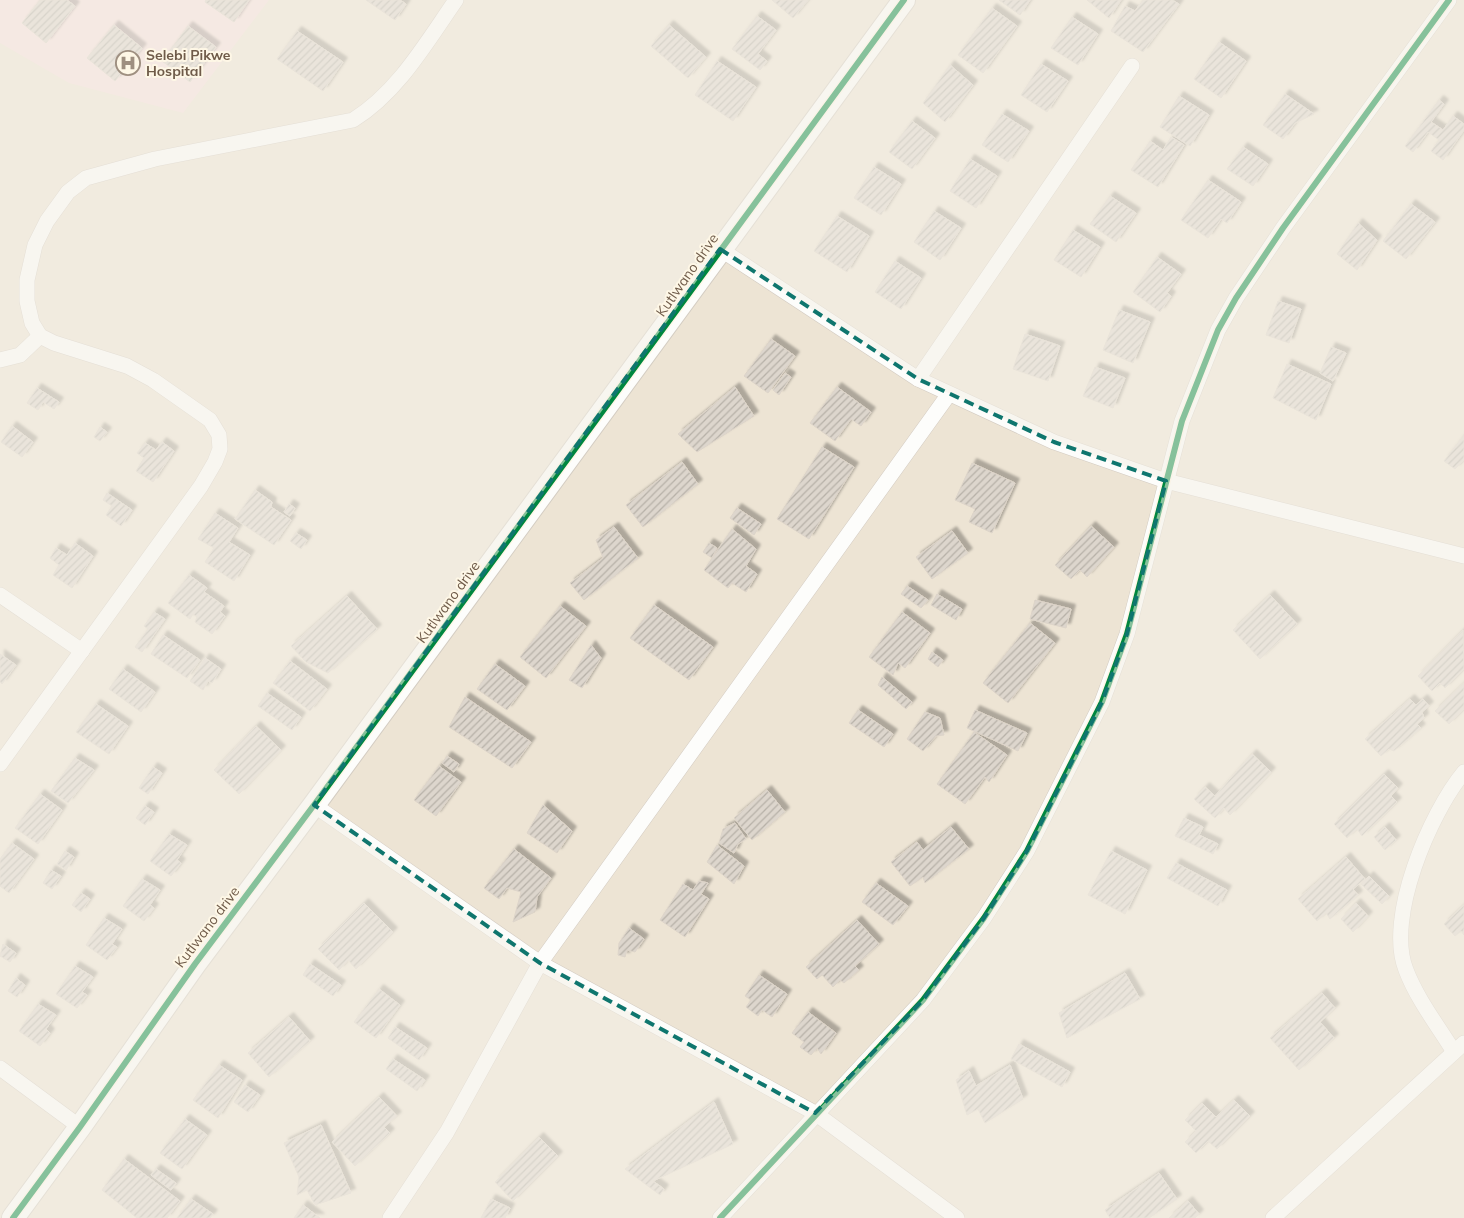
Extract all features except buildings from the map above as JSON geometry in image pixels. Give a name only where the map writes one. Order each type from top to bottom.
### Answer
[{"type":"street","points":[[0,764],[202,486],[220,449],[219,435],[210,420],[153,380],[127,366],[54,343],[40,336],[32,323],[27,280],[35,245],[47,221],[68,192],[86,178],[130,165],[353,120],[374,107],[397,82],[456,0]]},
{"type":"street","name":"Kutlwano drive","points":[[13,1218],[195,964],[699,282],[720,249],[904,0]]},
{"type":"street","points":[[720,1218],[815,1113],[923,1000],[984,918],[1027,851],[1102,702],[1127,634],[1182,421],[1218,330],[1236,298],[1283,228],[1449,0]]},
{"type":"street","points":[[918,379],[1132,66]]},
{"type":"street","points":[[720,249],[918,379],[1054,442],[1166,481],[1464,556]]},
{"type":"street","points":[[0,360],[20,355],[40,336]]},
{"type":"street","points":[[390,1218],[446,1132],[540,963],[949,394]]},
{"type":"street","points":[[0,595],[82,651]]},
{"type":"street","points":[[1273,1218],[1459,1047],[1411,981],[1405,969],[1400,947],[1403,909],[1412,874],[1433,819],[1451,788],[1464,772]]},
{"type":"street","points":[[314,805],[540,963],[815,1113],[957,1218]]},
{"type":"street","points":[[0,1068],[80,1127]]},
{"type":"highlighted area","points":[[720,249],[918,379],[1054,442],[1166,481],[1127,634],[1102,702],[1027,851],[984,918],[923,1000],[815,1113],[540,963],[314,805]]},
{"type":"shaded area","points":[[0,0],[1464,0],[1464,1218],[0,1218]]},
{"type":"shaded area","name":"Selebi Pikwe Hospital","points":[[0,0],[269,0],[183,113],[69,83],[0,43]]},
{"type":"cycle path","points":[[13,1218],[195,964],[314,805],[904,0]]},
{"type":"cycle path","points":[[720,1218],[923,1000],[984,918],[1027,851],[1102,702],[1127,634],[1182,421],[1218,330],[1236,298],[1283,228],[1449,0]]},
{"type":"place","name":"Selebi Pikwe Hospital","points":[[128,63]]}]
